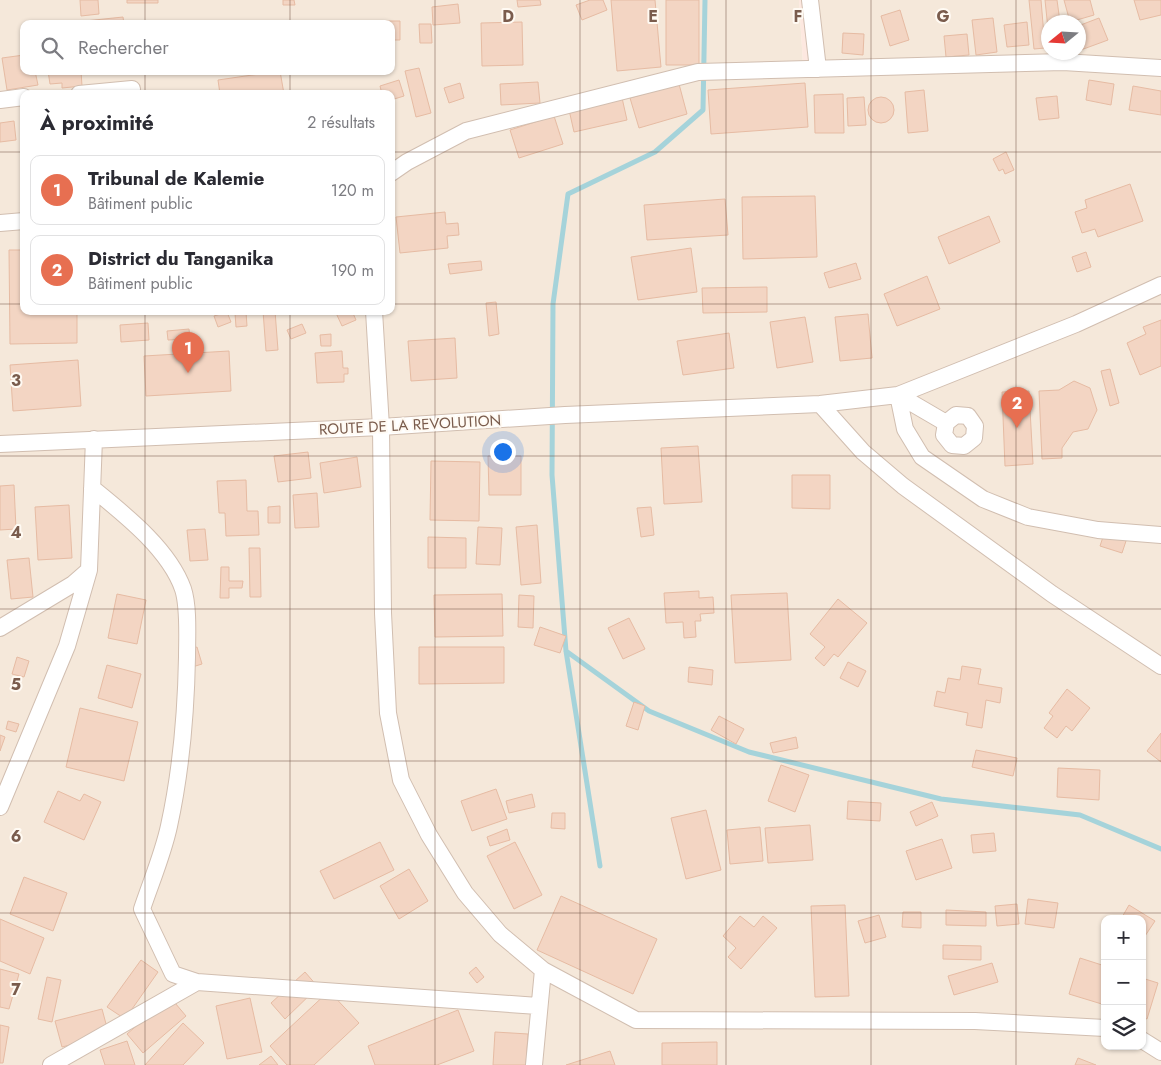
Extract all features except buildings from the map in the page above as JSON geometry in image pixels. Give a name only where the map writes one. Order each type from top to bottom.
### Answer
[{"type":"street","points":[[810,0],[818,69]]},
{"type":"street","points":[[395,170],[466,131],[698,72],[1063,62],[1161,68]]},
{"type":"street","points":[[122,90],[132,89]]},
{"type":"street","points":[[0,100],[20,98]]},
{"type":"street","points":[[0,223],[20,221]]},
{"type":"street","name":"ROUTE DE LA REVOLUTION","points":[[0,444],[381,427],[565,415],[820,404],[898,395],[1076,324],[1161,285]]},
{"type":"street","points":[[374,315],[381,427],[383,612],[388,713],[400,780],[428,835],[465,893],[500,934],[543,970],[636,1020],[975,1021],[1101,1028]]},
{"type":"street","points":[[898,395],[946,423]]},
{"type":"street","points":[[898,395],[905,429],[922,457],[983,499],[1028,517],[1098,530],[1161,535]]},
{"type":"street","points":[[820,404],[863,452],[903,486],[1052,594],[1161,666]]},
{"type":"street","points":[[0,807],[66,646],[90,570],[94,439]]},
{"type":"street","points":[[92,488],[129,518],[165,558],[183,589],[188,630],[187,680],[176,782],[168,828],[142,909],[173,974],[197,982],[538,1006]]},
{"type":"street","points":[[0,628],[73,584],[90,570]]},
{"type":"street","points":[[534,1065],[538,1006],[543,970]]},
{"type":"street","points":[[51,1065],[197,982]]},
{"type":"street","points":[[1146,1043],[1161,1052]]},
{"type":"shaded area","points":[[0,0],[799,0],[803,64],[816,0],[1161,0],[1161,1065],[0,1065]]},
{"type":"shaded area","points":[[799,0],[816,0],[820,62],[803,64]]},
{"type":"waterway","points":[[600,866],[566,651],[552,475],[553,304],[568,194],[655,152],[703,110],[705,0]]},
{"type":"waterway","points":[[566,651],[649,711],[749,752],[941,799],[1080,815],[1161,849]]},
{"type":"place","name":"Tribunal de Kalemie","points":[[188,373]]},
{"type":"place","name":"District du Tanganika","points":[[1017,428]]}]
